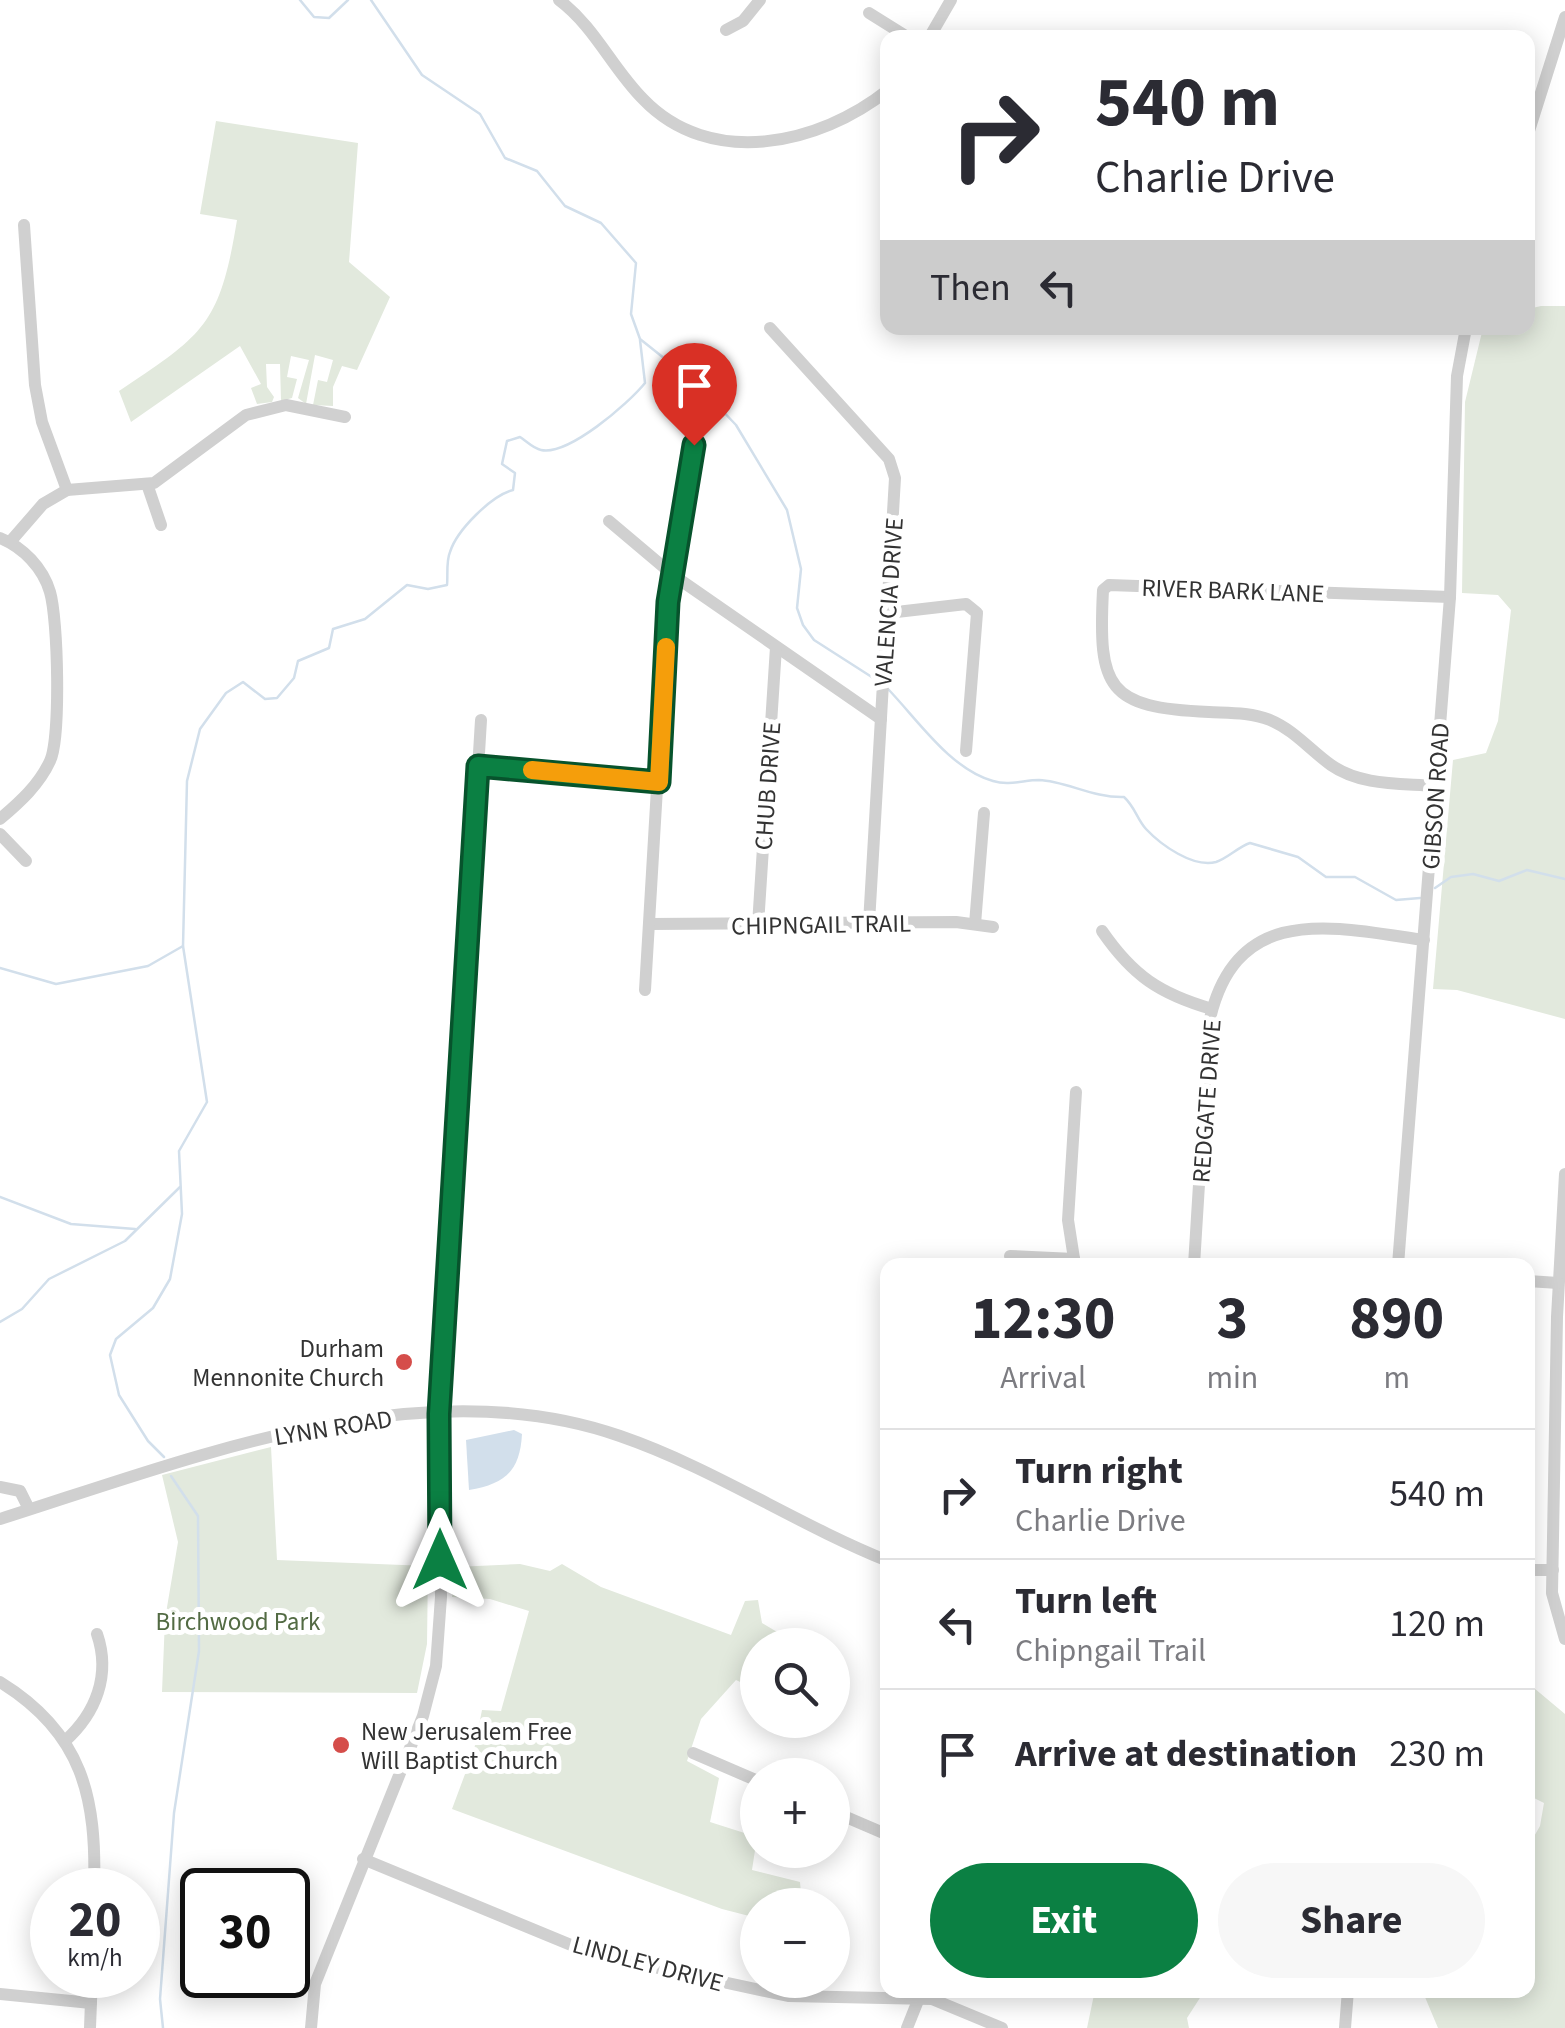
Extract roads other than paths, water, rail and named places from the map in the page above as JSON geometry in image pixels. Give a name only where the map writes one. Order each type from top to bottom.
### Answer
[{"type":"street","points":[[559,0],[589,29],[652,108],[708,138],[747,142],[791,138],[849,114],[880,95]]},
{"type":"street","points":[[726,30],[743,22],[760,0]]},
{"type":"street","points":[[934,30],[951,0]]},
{"type":"street","points":[[869,13],[896,30]]},
{"type":"street","points":[[1535,112],[1565,17]]},
{"type":"street","points":[[24,225],[35,385],[42,422],[67,490]]},
{"type":"street","name":"VALENCIA DRIVE","points":[[770,328],[893,468],[869,923]]},
{"type":"street","name":"GIBSON ROAD","points":[[1399,1258],[1450,597],[1455,408],[1465,335]]},
{"type":"street","points":[[0,818],[32,791],[51,759],[58,732],[50,592],[28,552],[5,540],[43,504],[67,490],[147,484],[182,465],[246,415],[286,405],[345,417]]},
{"type":"street","points":[[645,990],[673,575],[694,445]]},
{"type":"street","points":[[147,484],[161,525]]},
{"type":"street","points":[[610,521],[673,575],[881,719]]},
{"type":"street","name":"RIVER BARK LANE","points":[[1435,786],[1356,778],[1330,764],[1288,730],[1260,716],[1160,710],[1136,703],[1112,680],[1102,658],[1103,590],[1109,586],[1450,597]]},
{"type":"street","points":[[888,613],[966,604],[977,613],[966,751]]},
{"type":"street","name":"CHUB DRIVE","points":[[758,925],[776,647]]},
{"type":"street","points":[[311,2028],[315,1984],[422,1716],[436,1666],[441,1597],[439,1414],[481,720]]},
{"type":"street","points":[[478,766],[659,782]]},
{"type":"street","points":[[975,924],[984,813]]},
{"type":"street","points":[[0,834],[26,861]]},
{"type":"street","name":"CHIPNGAIL TRAIL","points":[[649,924],[993,927]]},
{"type":"street","name":"REDGATE DRIVE","points":[[1194,1258],[1212,1009],[1233,967],[1261,942],[1288,930],[1322,925],[1424,940]]},
{"type":"street","points":[[1102,931],[1145,982],[1174,998],[1212,1009]]},
{"type":"street","points":[[1073,1258],[1068,1220],[1076,1092]]},
{"type":"street","points":[[1565,1174],[1558,1283],[1560,1378],[1553,1570],[1554,1610],[1565,1639]]},
{"type":"street","points":[[1010,1256],[1031,1258]]},
{"type":"street","points":[[1535,1282],[1558,1283]]},
{"type":"street","name":"LYNN ROAD","points":[[0,1518],[244,1443],[345,1422],[439,1414],[543,1417],[620,1436],[880,1557]]},
{"type":"street","points":[[0,1488],[20,1491],[29,1510]]},
{"type":"street","points":[[1535,1570],[1553,1570]]},
{"type":"street","points":[[65,1741],[86,1716],[101,1686],[102,1656],[97,1634]]},
{"type":"street","points":[[0,1682],[28,1702],[65,1741],[91,1803],[93,1868]]},
{"type":"street","points":[[693,1753],[740,1773]]},
{"type":"street","points":[[850,1818],[880,1831]]},
{"type":"street","name":"LINDLEY DRIVE","points":[[363,1858],[571,1945],[621,1960],[788,1996],[880,1995]]},
{"type":"street","points":[[0,1994],[91,2003]]},
{"type":"street","points":[[90,2028],[91,1998]]},
{"type":"street","points":[[907,2028],[919,1998]]},
{"type":"street","name":"LINDLEY DRIVE","points":[[931,1998],[1002,2028]]},
{"type":"street","points":[[1345,2028],[1347,1998]]},
{"type":"waterway","points":[[300,0],[314,17],[329,18],[348,0]]},
{"type":"waterway","points":[[371,0],[422,75],[480,114],[505,158],[537,171],[565,206],[601,223],[636,263],[631,314],[640,339],[699,386],[736,425],[787,510],[801,569],[797,608],[803,625],[814,640],[878,681]]},
{"type":"waterway","points":[[164,1457],[148,1441],[119,1395],[110,1355],[116,1339],[153,1308],[170,1279],[182,1214],[179,1151],[207,1102],[183,946],[187,781],[200,729],[226,693],[243,682],[265,699],[277,698],[294,678],[298,661],[329,648],[333,629],[365,619],[407,585],[428,589],[447,585],[449,556],[460,534],[485,506],[513,490],[515,473],[502,464],[507,441],[520,437],[538,449],[553,450],[597,427],[645,383],[640,340]]},
{"type":"waterway","points":[[888,689],[949,755],[977,775],[1005,783],[1049,781],[1124,797],[1152,835],[1197,862],[1216,862],[1250,843],[1298,857],[1326,877],[1355,877],[1396,900],[1420,898]]},
{"type":"waterway","points":[[1435,888],[1451,877],[1473,874],[1499,881],[1527,870],[1565,879]]},
{"type":"waterway","points":[[0,968],[56,984],[148,966],[183,946]]},
{"type":"waterway","points":[[0,1322],[22,1309],[49,1279],[125,1241],[180,1187]]},
{"type":"waterway","points":[[0,1197],[71,1224],[135,1229]]},
{"type":"waterway","points":[[163,2028],[160,1999],[174,1813],[199,1651],[198,1516],[171,1476]]},
{"type":"place","name":"Durham Mennonite Church","points":[[404,1362]]},
{"type":"place","name":"New Jerusalem Free Will Baptist Church","points":[[341,1745]]},
{"type":"park label","name":"Birchwood Park","points":[[238,1621]]}]
